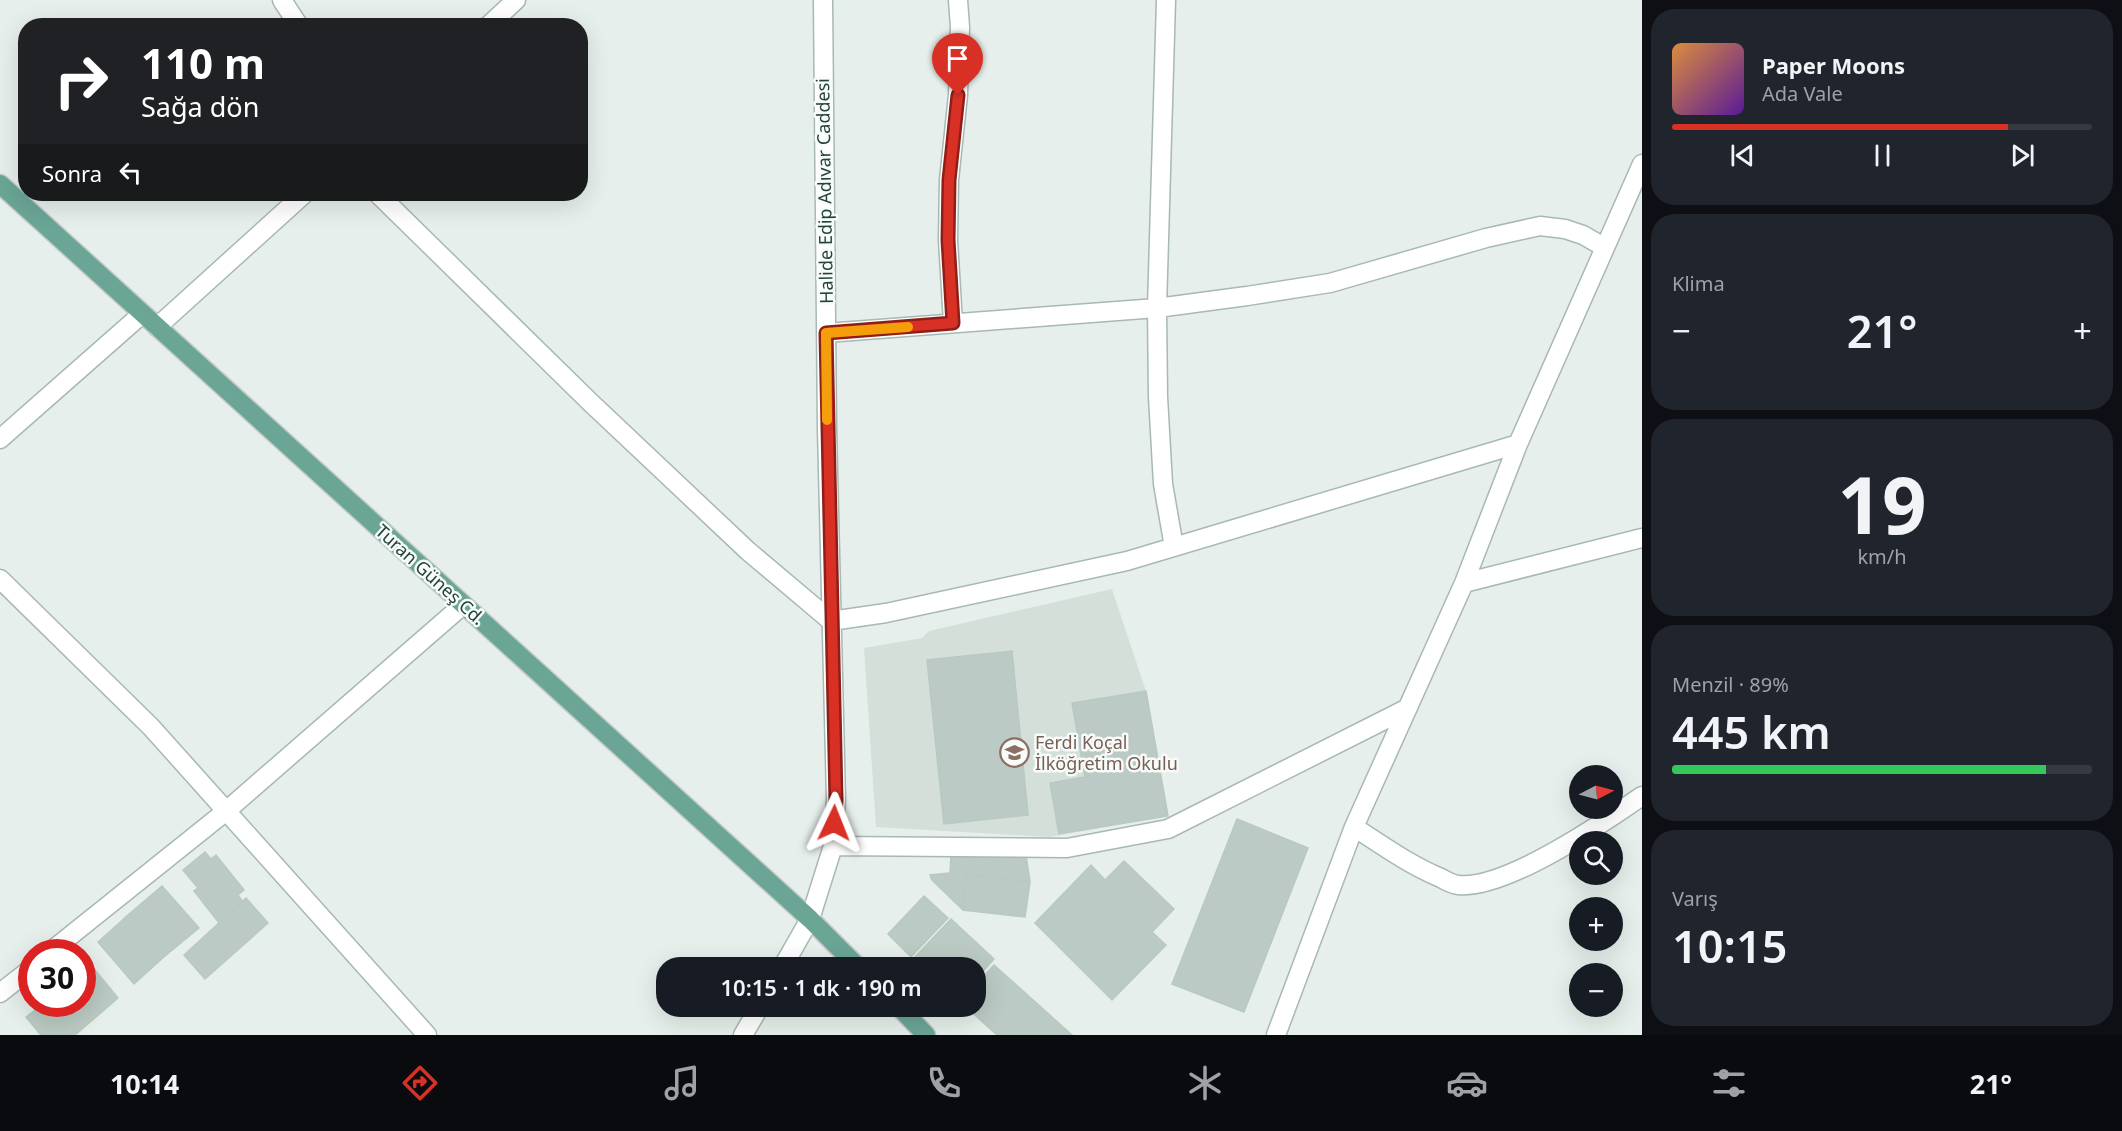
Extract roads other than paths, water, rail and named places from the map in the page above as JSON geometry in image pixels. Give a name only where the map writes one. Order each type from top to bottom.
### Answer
[{"type":"main road","name":"Turan Güneş Cd.","points":[[0,184],[18,200]]},
{"type":"main road","name":"Turan Güneş Cd.","points":[[19,201],[810,919],[848,957]]},
{"type":"main road","points":[[909,1017],[926,1035]]},
{"type":"street","points":[[282,0],[294,18]]},
{"type":"street","points":[[497,18],[516,0]]},
{"type":"street","name":"Halide Edip Adıvar Caddesi","points":[[788,957],[810,919],[833,846],[836,800],[826,333],[823,0]]},
{"type":"street","points":[[953,323],[948,240],[949,180],[958,95],[960,27],[958,0]]},
{"type":"street","points":[[1166,0],[1157,308],[1158,396],[1163,484],[1174,547]]},
{"type":"street","points":[[1276,1035],[1354,827],[1464,583],[1518,444],[1642,164]]},
{"type":"street","points":[[157,327],[296,201]]},
{"type":"street","points":[[385,201],[590,402],[748,551],[831,621],[886,614],[1127,561],[1518,444]]},
{"type":"street","points":[[826,333],[1157,308],[1330,283],[1486,238],[1540,226],[1574,232],[1604,247]]},
{"type":"street","points":[[0,439],[142,314]]},
{"type":"street","points":[[1464,583],[1642,538]]},
{"type":"street","points":[[0,579],[151,727],[427,1035]]},
{"type":"street","points":[[66,939],[225,812],[463,605]]},
{"type":"street","points":[[833,846],[1067,848],[1168,829],[1408,708]]},
{"type":"street","points":[[1354,827],[1415,868],[1457,885],[1486,883],[1532,863],[1607,820],[1642,796]]},
{"type":"street","points":[[0,993],[18,979]]},
{"type":"street","points":[[743,1035],[754,1017]]},
{"type":"place","name":"Ferdi Koçal İlköğretim Okulu","points":[[1014,753]]}]
